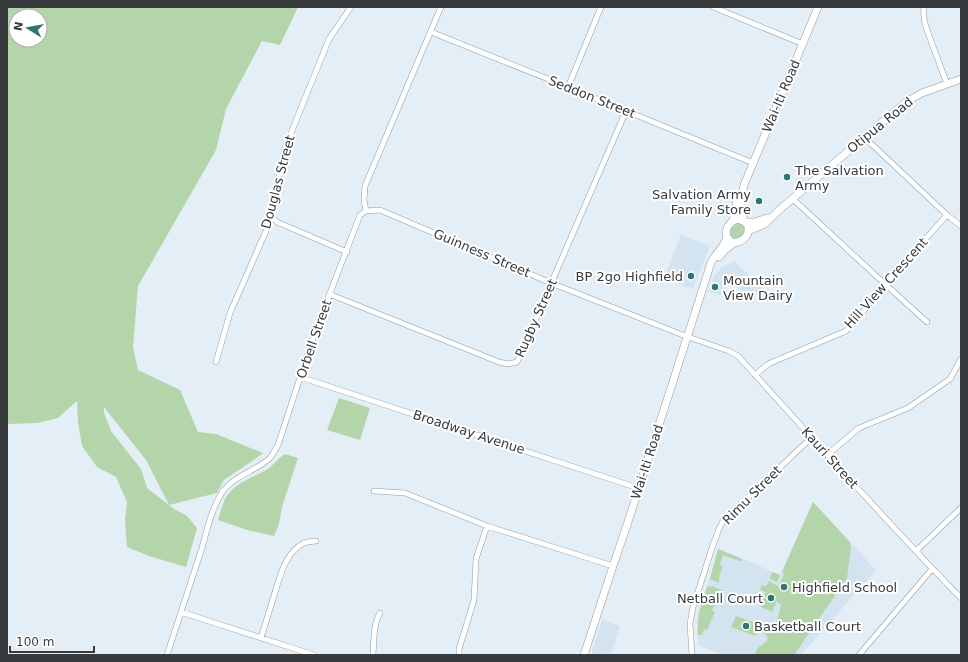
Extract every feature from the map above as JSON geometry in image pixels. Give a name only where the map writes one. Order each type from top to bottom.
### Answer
[{"type":"street","name":"Douglas Street","points":[[216,362],[230,313],[266,231],[286,148],[329,39],[350,7]]},
{"type":"street","points":[[366,210],[364,200],[365,186],[441,7]]},
{"type":"street","points":[[568,87],[601,7]]},
{"type":"street","points":[[714,7],[803,44]]},
{"type":"street","name":"Wai-Iti Road","points":[[744,221],[740,205],[744,185],[818,7]]},
{"type":"street","points":[[924,7],[924,17],[927,30],[947,84]]},
{"type":"street","name":"Seddon Street","points":[[431,32],[753,163]]},
{"type":"street","name":"Otipua Road","points":[[748,231],[766,224],[900,106],[922,93],[961,79]]},
{"type":"street","name":"Rugby Street","points":[[329,294],[499,362],[508,364],[517,362],[626,111]]},
{"type":"street","points":[[864,137],[947,215],[961,226]]},
{"type":"street","name":"Wai-Iti Road","points":[[733,221],[740,189],[744,185]]},
{"type":"street","points":[[793,199],[928,322]]},
{"type":"street","name":"Orbell Street","points":[[167,655],[212,517],[220,497],[231,483],[263,463],[275,452],[312,339],[360,216],[366,210]]},
{"type":"street","name":"Guinness Street","points":[[366,210],[380,210],[551,283],[688,337]]},
{"type":"street","points":[[271,214],[277,222],[347,252]]},
{"type":"street","name":"Hill View Crescent","points":[[755,375],[768,364],[846,331],[885,284],[947,215]]},
{"type":"street","name":"Otipua Road","points":[[744,221],[755,222],[771,218]]},
{"type":"street","points":[[738,219],[744,221],[748,227],[745,239],[734,243],[727,237],[728,226],[733,221],[738,219]]},
{"type":"street","name":"Wai-Iti Road","points":[[584,655],[688,337],[710,263],[726,241],[727,237]]},
{"type":"street","name":"Wai-Iti Road","points":[[709,269],[725,250],[734,243]]},
{"type":"street","name":"Kauri Street","points":[[688,337],[729,351],[738,356],[932,569],[961,598]]},
{"type":"street","points":[[827,455],[859,428],[908,408],[950,378],[961,359]]},
{"type":"street","name":"Broadway Avenue","points":[[300,377],[638,488]]},
{"type":"street","name":"Rimu Street","points":[[692,655],[690,624],[693,607],[713,544],[723,521],[812,437]]},
{"type":"street","points":[[374,492],[406,493],[487,526],[612,566]]},
{"type":"street","points":[[916,551],[961,508]]},
{"type":"street","points":[[459,655],[459,650],[474,600],[476,559],[487,526]]},
{"type":"street","points":[[261,638],[281,574],[286,563],[300,546],[305,543],[316,541]]},
{"type":"street","points":[[859,655],[932,569]]},
{"type":"street","points":[[181,612],[314,655]]},
{"type":"street","points":[[373,655],[375,624],[380,613]]},
{"type":"shaded area","points":[[681,235],[710,246],[693,289],[664,278]]},
{"type":"shaded area","points":[[734,261],[761,288],[751,299],[740,289],[724,284],[721,295],[708,292],[714,276],[722,267]]},
{"type":"shaded area","name":"Highfield School","points":[[813,502],[876,570],[801,655],[723,655],[698,645],[698,612],[710,578],[718,548],[780,575]]},
{"type":"shaded area","points":[[602,620],[620,626],[611,655],[591,655]]},
{"type":"green space","points":[[7,7],[298,7],[280,45],[262,41],[226,109],[216,150],[138,286],[133,347],[138,370],[180,390],[198,432],[216,434],[263,453],[224,480],[217,493],[169,505],[146,460],[104,407],[104,413],[111,431],[141,469],[147,488],[174,509],[187,516],[197,528],[186,567],[149,556],[127,547],[125,521],[127,502],[116,477],[97,467],[82,446],[78,422],[77,401],[58,418],[38,423],[7,424]]},
{"type":"green space","points":[[739,223],[744,227],[744,232],[741,237],[735,239],[730,233],[732,228]]},
{"type":"green space","points":[[339,398],[370,408],[360,440],[327,430]]},
{"type":"green space","points":[[285,454],[298,458],[282,507],[279,524],[274,536],[247,530],[218,520],[225,499],[233,489],[269,468]]},
{"type":"green space","points":[[813,502],[850,542],[851,546],[847,578],[794,655],[755,655],[758,648],[768,639],[761,630],[769,633],[773,623],[775,624],[778,617],[781,604],[777,602],[777,600],[772,612],[761,607],[762,603],[755,600],[757,597],[761,598],[764,593],[766,593],[760,590],[762,585],[766,587],[769,581],[783,588],[784,585],[780,584],[784,573],[782,572]]},
{"type":"green space","points":[[718,549],[742,559],[739,561],[723,555],[720,565],[723,566],[719,577],[719,583],[710,579]]},
{"type":"green space","points":[[772,572],[780,575],[777,582],[770,579]]},
{"type":"green space","points":[[709,586],[723,591],[723,594],[717,606],[714,605],[712,611],[715,612],[707,630],[704,629],[702,635],[698,635],[700,610],[707,587]]},
{"type":"green space","name":"Basketball Court","points":[[736,616],[760,625],[755,636],[731,627]]},
{"type":"place","name":"The Salvation Army","points":[[787,177]]},
{"type":"place","name":"Salvation Army Family Store","points":[[759,201]]},
{"type":"place","name":"BP 2go Highfield","points":[[691,276]]},
{"type":"place","name":"Mountain View Dairy","points":[[715,287]]},
{"type":"place","name":"Highfield School","points":[[784,587]]},
{"type":"place","name":"Netball Court","points":[[771,598]]},
{"type":"place","name":"Basketball Court","points":[[746,626]]}]
